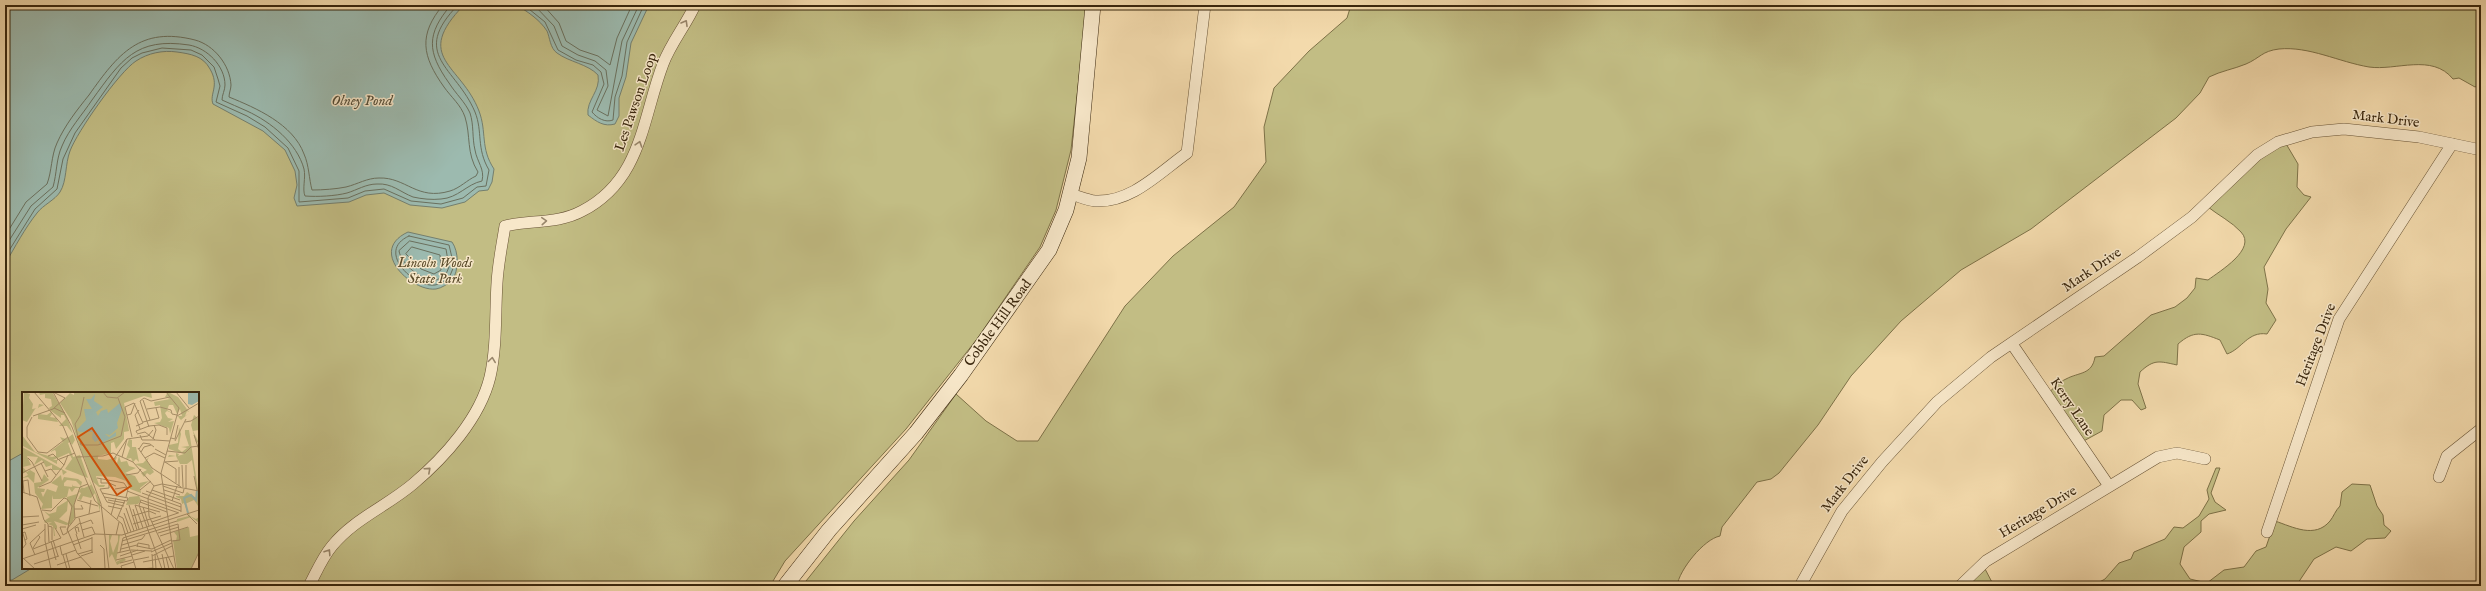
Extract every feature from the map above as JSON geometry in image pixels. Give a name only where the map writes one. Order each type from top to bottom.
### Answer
[{"type":"street","name":"Les Pawson Loop","points":[[309,586],[331,547],[341,536],[418,480],[452,445],[471,418],[490,377],[495,338],[497,281],[505,226],[559,220],[581,211],[598,201],[610,189],[638,150],[663,64],[695,5]]},
{"type":"street","name":"Cobble Hill Road","points":[[784,586],[829,530],[916,433],[965,369],[1049,250],[1066,210],[1079,158],[1093,5]]},
{"type":"street","points":[[1070,194],[1094,201],[1116,200],[1135,191],[1187,153],[1205,5]]},
{"type":"street","name":"Mark Drive","points":[[1800,586],[1834,522],[1887,456],[1937,402],[1959,382],[2192,217],[2257,155],[2278,142],[2312,132],[2344,129],[2419,137],[2481,150]]},
{"type":"street","name":"Heritage Drive","points":[[2267,532],[2339,320],[2452,144]]},
{"type":"street","name":"Kerry Lane","points":[[2012,344],[2109,486]]},
{"type":"street","points":[[2440,477],[2447,456],[2481,429]]},
{"type":"street","name":"Heritage Drive","points":[[1960,586],[1986,560],[2158,457],[2177,453],[2205,460]]},
{"type":"green space","name":"Lincoln Woods State Park","points":[[5,5],[1087,5],[1071,150],[1056,210],[1040,247],[977,339],[906,429],[785,561],[770,586],[5,586]]},
{"type":"green space","points":[[1351,5],[2481,5],[2481,84],[2475,87],[2459,78],[2453,79],[2444,71],[2435,67],[2413,65],[2380,68],[2369,67],[2313,52],[2290,49],[2269,51],[2251,62],[2209,77],[2200,93],[2176,118],[2031,229],[1961,270],[1901,321],[1851,376],[1818,425],[1779,473],[1771,479],[1757,482],[1722,527],[1720,536],[1707,543],[1693,556],[1682,572],[1677,586],[802,586],[854,521],[909,460],[956,394],[986,421],[1017,441],[1038,441],[1125,306],[1173,256],[1234,207],[1266,162],[1264,127],[1274,88],[1309,51],[1347,18]]},
{"type":"green space","points":[[2285,142],[2298,164],[2297,187],[2304,195],[2311,197],[2286,229],[2264,267],[2268,289],[2266,303],[2276,320],[2267,334],[2255,335],[2227,354],[2220,340],[2203,334],[2189,336],[2178,344],[2177,365],[2157,362],[2149,365],[2140,372],[2138,384],[2146,408],[2141,410],[2132,400],[2121,400],[2104,415],[2102,431],[2080,443],[2046,395],[2063,380],[2088,370],[2091,367],[2095,357],[2104,356],[2151,315],[2175,307],[2187,298],[2195,288],[2196,278],[2208,280],[2235,259],[2241,252],[2245,239],[2237,228],[2208,207],[2239,174]]},
{"type":"green space","points":[[2216,468],[2220,468],[2211,493],[2215,502],[2226,510],[2209,514],[2201,521],[2201,532],[2184,547],[2180,564],[2190,579],[2207,583],[2224,570],[2244,567],[2256,551],[2266,547],[2275,521],[2304,530],[2318,529],[2324,526],[2330,521],[2340,506],[2342,492],[2352,484],[2370,485],[2377,506],[2383,515],[2384,525],[2391,531],[2385,538],[2367,539],[2351,551],[2336,547],[2314,559],[2296,586],[2092,586],[2105,579],[2119,563],[2131,559],[2134,552],[2165,539],[2174,527],[2183,528],[2199,516],[2209,499],[2207,490]]},
{"type":"green space","points":[[1984,567],[1994,586],[1966,586]]},
{"type":"water","name":"Olney Pond","points":[[5,5],[464,5],[449,23],[442,37],[441,49],[445,60],[471,95],[479,111],[483,126],[485,147],[494,169],[492,182],[488,190],[479,191],[465,202],[442,208],[410,205],[384,193],[366,195],[349,202],[297,206],[294,198],[297,185],[295,171],[285,150],[263,131],[213,104],[213,75],[204,61],[196,56],[187,54],[172,51],[161,52],[151,54],[136,61],[109,89],[74,142],[67,161],[64,183],[60,192],[37,213],[24,231],[5,264]]},
{"type":"water","points":[[516,5],[649,5],[631,43],[626,77],[619,98],[619,116],[615,124],[607,125],[601,123],[588,115],[589,105],[596,91],[598,75],[589,68],[557,53],[550,43],[547,31],[541,23]]},
{"type":"water","points":[[408,232],[452,242],[456,251],[457,266],[452,281],[436,289],[426,288],[416,284],[398,269],[393,259],[392,249],[396,240]]},
{"type":"water","points":[[22,454],[22,569],[30,569],[12,580],[5,580],[5,463]]}]
